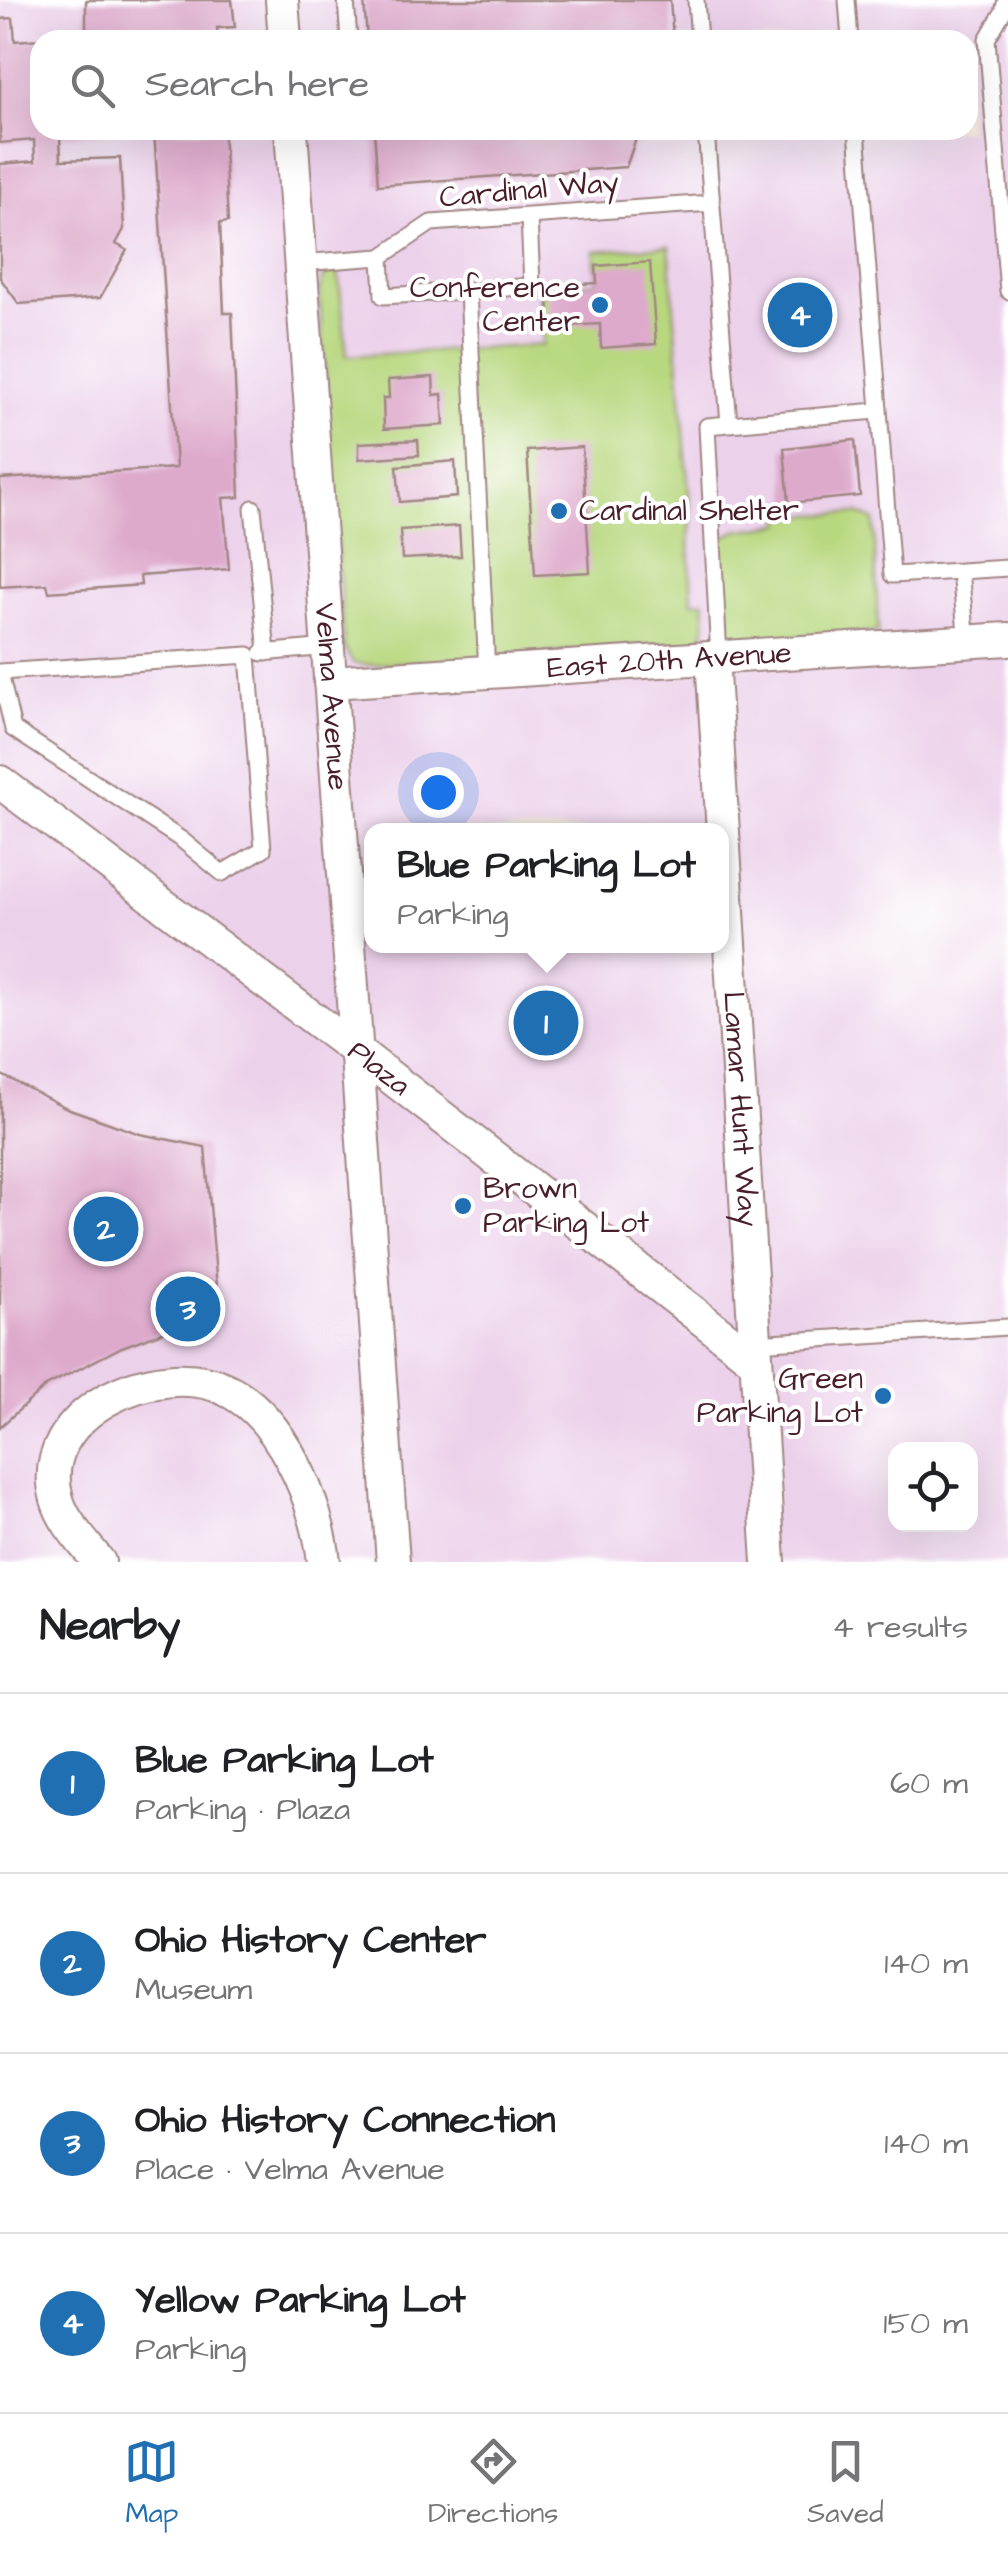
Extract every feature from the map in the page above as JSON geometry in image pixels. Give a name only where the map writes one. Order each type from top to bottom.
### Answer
[{"type":"street","points":[[282,0],[284,30]]},
{"type":"street","name":"Velma Avenue","points":[[292,140],[393,1562]]},
{"type":"street","name":"East 20th Avenue","points":[[330,682],[1008,639]]},
{"type":"street","name":"Lamar Hunt Way","points":[[716,658],[725,823]]},
{"type":"street","name":"Plaza","points":[[0,782],[755,1352]]},
{"type":"street","name":"Lamar Hunt Way","points":[[729,889],[769,1562]]},
{"type":"street","points":[[99,1562],[57,1502],[52,1471],[64,1437],[86,1410],[133,1388],[176,1379],[227,1390],[256,1414],[285,1448],[321,1533],[324,1562]]},
{"type":"lane","points":[[346,0],[348,30]]},
{"type":"lane","points":[[696,0],[699,30]]},
{"type":"lane","points":[[847,0],[849,30]]},
{"type":"lane","points":[[1006,0],[987,39],[1008,291]]},
{"type":"lane","points":[[707,140],[729,424]]},
{"type":"lane","points":[[857,140],[892,576],[1008,568]]},
{"type":"lane","name":"Cardinal Way","points":[[300,263],[380,257],[431,223],[712,203]]},
{"type":"lane","points":[[380,257],[383,296],[532,286],[528,216]]},
{"type":"lane","points":[[468,291],[487,672]]},
{"type":"lane","points":[[716,658],[707,426],[878,411]]},
{"type":"lane","points":[[253,508],[268,652]]},
{"type":"lane","points":[[960,571],[967,642]]},
{"type":"lane","points":[[248,654],[263,849],[222,872],[182,840],[13,729],[0,672],[328,646]]},
{"type":"lane","points":[[755,1352],[1008,1327]]},
{"type":"shaded area","points":[[0,0],[1008,0],[1008,1562],[0,1562]]},
{"type":"green space","points":[[669,246],[691,518],[692,602],[704,601],[705,612],[701,639],[697,643],[353,663],[344,647],[319,290],[324,276],[338,269],[347,356],[543,345],[539,286],[597,283],[594,251]]},
{"type":"green space","points":[[858,513],[874,520],[878,632],[724,641],[719,540],[736,531],[782,524],[782,516]]},
{"type":"building","points":[[86,0],[232,0],[235,27],[86,30]]},
{"type":"building","points":[[364,0],[670,0],[672,30],[366,30]]},
{"type":"building","points":[[13,18],[15,41],[30,40],[30,140],[34,140],[0,143],[0,19]]},
{"type":"building","points":[[34,140],[60,140],[61,160],[120,158],[124,229],[116,244],[127,250],[100,298],[19,304],[0,278],[0,164],[35,161]]},
{"type":"building","points":[[155,140],[224,140],[228,222],[220,223],[224,313],[232,313],[240,497],[223,498],[229,569],[140,576],[141,585],[49,592],[47,584],[0,587],[0,479],[176,468]]},
{"type":"building","points":[[375,140],[635,140],[626,167],[378,185]]},
{"type":"building","name":"Conference Center","points":[[650,262],[656,344],[601,348],[600,324],[550,327],[547,286],[597,283],[596,266]]},
{"type":"building","points":[[433,377],[434,395],[442,394],[444,425],[384,429],[383,398],[389,398],[388,380]]},
{"type":"building","points":[[418,440],[419,455],[359,459],[359,443]]},
{"type":"building","points":[[855,440],[860,496],[789,503],[784,448]]},
{"type":"building","name":"Cardinal Shelter","points":[[582,447],[590,572],[535,575],[527,451]]},
{"type":"building","points":[[455,461],[457,497],[400,502],[397,466]]},
{"type":"building","points":[[459,526],[461,556],[402,559],[400,530]]},
{"type":"building","points":[[0,1074],[67,1108],[140,1134],[205,1147],[219,1311],[122,1347],[46,1386],[0,1427]]},
{"type":"place","name":"Conference Center","points":[[600,305]]},
{"type":"place","name":"Yellow Parking Lot","points":[[800,315]]},
{"type":"place","name":"Cardinal Shelter","points":[[559,511]]},
{"type":"place","name":"Blue Parking Lot","points":[[546,1023]]},
{"type":"place","name":"Brown Parking Lot","points":[[463,1206]]},
{"type":"place","name":"Ohio History Center","points":[[106,1229]]},
{"type":"place","name":"Ohio History Connection","points":[[188,1309]]},
{"type":"place","name":"Green Parking Lot","points":[[883,1396]]}]
